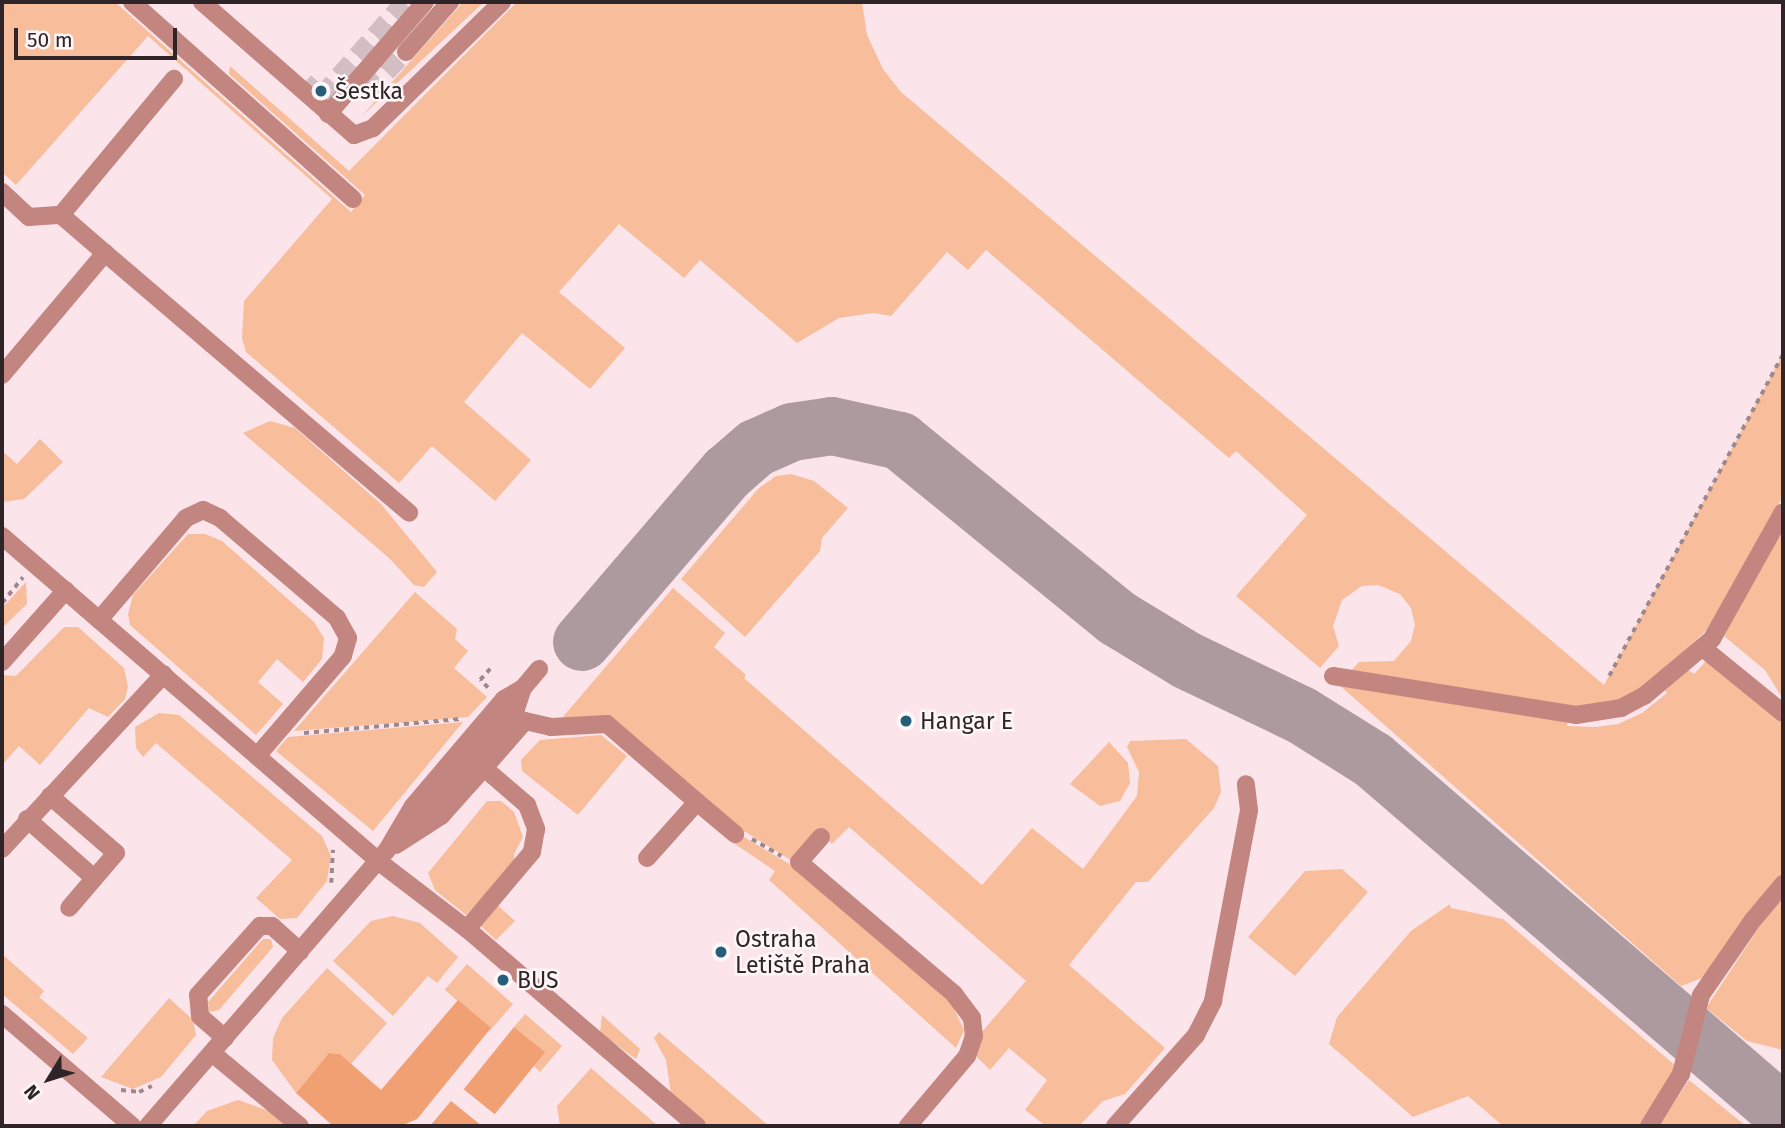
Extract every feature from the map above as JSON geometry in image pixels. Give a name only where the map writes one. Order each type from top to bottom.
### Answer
[{"type":"lane","points":[[132,2],[353,199]]},
{"type":"lane","points":[[203,2],[347,132],[368,132],[502,2]]},
{"type":"lane","points":[[328,114],[425,2]]},
{"type":"lane","points":[[406,51],[450,2]]},
{"type":"lane","points":[[61,215],[174,79]]},
{"type":"lane","points":[[2,192],[29,217],[61,215],[409,513]]},
{"type":"lane","points":[[2,376],[105,253]]},
{"type":"lane","points":[[99,620],[186,518],[203,510],[212,512],[337,618],[348,638],[343,656],[257,756]]},
{"type":"lane","points":[[1333,676],[1598,715],[1644,696],[1703,648],[1720,629],[1783,512]]},
{"type":"lane","points":[[5,547],[66,590],[257,756],[383,855],[697,1126]]},
{"type":"lane","points":[[2,662],[66,590]]},
{"type":"lane","points":[[1703,648],[1783,713]]},
{"type":"lane","points":[[148,1126],[383,855],[403,829],[413,806],[495,708],[523,688],[539,669]]},
{"type":"lane","points":[[2,849],[164,674]]},
{"type":"lane","points":[[383,855],[441,816],[525,721],[551,727],[607,724],[735,834]]},
{"type":"lane","points":[[467,929],[532,852],[536,829],[527,805],[484,768]]},
{"type":"lane","points":[[1115,1126],[1196,1035],[1213,1001],[1249,810],[1246,784]]},
{"type":"lane","points":[[50,796],[116,853],[69,908]]},
{"type":"lane","points":[[647,858],[697,802]]},
{"type":"lane","points":[[27,819],[94,878]]},
{"type":"lane","points":[[821,837],[799,862],[954,994],[972,1018],[974,1036],[967,1056],[908,1126]]},
{"type":"lane","points":[[1649,1126],[1681,1074],[1701,995],[1752,920],[1783,884]]},
{"type":"lane","points":[[225,1038],[200,1016],[198,995],[260,926],[272,926],[300,951]]},
{"type":"lane","points":[[2,1014],[132,1126]]},
{"type":"lane","points":[[212,1053],[300,1126]]},
{"type":"path","points":[[1609,676],[1783,354]]},
{"type":"path","points":[[2,603],[24,576]]},
{"type":"path","points":[[274,736],[463,719]]},
{"type":"path","points":[[735,834],[739,831],[791,863],[799,862]]},
{"type":"shaded area","points":[[2,2],[115,2],[351,212],[365,195],[229,74],[230,66],[349,171],[517,2],[862,2],[867,35],[883,69],[901,92],[1604,685],[1783,354],[1783,496],[1713,624],[1640,693],[1593,710],[1349,673],[1359,662],[1394,661],[1411,641],[1415,625],[1411,608],[1400,594],[1378,585],[1362,586],[1342,600],[1333,626],[1339,646],[1320,668],[1236,596],[1307,515],[1236,451],[1229,458],[986,250],[968,270],[947,252],[891,316],[873,313],[839,318],[797,343],[700,260],[684,278],[619,224],[559,292],[625,348],[590,389],[522,333],[464,402],[531,460],[495,501],[432,446],[399,483],[246,352],[242,338],[244,301],[332,199],[148,36],[16,185],[2,172]]},
{"type":"shaded area","points":[[463,2],[484,2],[362,116]]},
{"type":"shaded area","points":[[270,421],[295,428],[381,504],[437,572],[424,587],[414,585],[389,558],[243,433]]},
{"type":"shaded area","points":[[40,439],[63,462],[24,499],[2,502],[2,451],[17,464]]},
{"type":"shaded area","points":[[791,474],[814,481],[848,508],[822,538],[820,551],[745,637],[681,579],[759,488],[776,476]]},
{"type":"shaded area","points":[[1783,526],[1783,699],[1765,670],[1724,636]]},
{"type":"shaded area","points":[[188,534],[205,534],[222,541],[314,622],[324,638],[322,659],[303,682],[277,659],[258,682],[283,704],[256,735],[130,625],[128,614],[133,595]]},
{"type":"shaded area","points":[[26,582],[27,604],[2,628],[2,608]]},
{"type":"shaded area","points":[[673,588],[725,633],[714,647],[746,675],[744,678],[982,885],[1032,828],[1083,869],[1137,796],[1139,772],[1127,747],[1130,741],[1186,739],[1218,766],[1221,792],[1214,808],[1148,882],[1136,882],[1069,965],[1165,1048],[1125,1094],[1103,1101],[1079,1126],[1046,1126],[1025,1110],[1047,1080],[1009,1048],[990,1070],[974,1054],[980,1034],[1026,981],[849,827],[832,844],[817,832],[792,861],[736,826],[608,716],[562,718]]},
{"type":"shaded area","points":[[415,592],[457,629],[455,639],[468,651],[454,668],[487,697],[468,717],[294,731]]},
{"type":"shaded area","points":[[64,627],[78,627],[124,668],[128,687],[125,699],[108,717],[89,708],[40,765],[19,746],[2,765],[2,675],[16,676]]},
{"type":"shaded area","points":[[1709,658],[1783,720],[1783,878],[1702,978],[1681,986],[1338,684],[1568,719],[1567,726],[1596,727],[1618,724],[1642,713],[1667,693],[1663,688],[1687,669],[1694,674]]},
{"type":"shaded area","points":[[159,713],[179,715],[322,836],[331,856],[327,881],[297,918],[280,919],[256,898],[292,860],[156,743],[143,757],[136,748],[135,727]]},
{"type":"shaded area","points":[[463,722],[373,831],[276,751],[288,737]]},
{"type":"shaded area","points":[[601,735],[627,756],[578,815],[522,771],[521,760],[540,740]]},
{"type":"shaded area","points":[[1109,742],[1128,763],[1130,783],[1120,801],[1100,806],[1070,784]]},
{"type":"shaded area","points":[[487,801],[501,801],[514,812],[523,837],[514,854],[515,865],[466,915],[435,890],[428,873]]},
{"type":"shaded area","points":[[739,834],[791,865],[951,1002],[964,1030],[956,1048],[769,880],[775,871],[732,842]]},
{"type":"shaded area","points":[[1342,869],[1368,892],[1295,976],[1248,937],[1305,871]]},
{"type":"shaded area","points":[[1783,891],[1783,1050],[1747,1041],[1706,1008]]},
{"type":"shaded area","points":[[495,903],[515,921],[496,940],[480,925]]},
{"type":"shaded area","points":[[1450,904],[1451,908],[1503,919],[1677,1067],[1641,1126],[1503,1126],[1468,1096],[1413,1117],[1329,1044],[1337,1017],[1411,931]]},
{"type":"shaded area","points":[[393,916],[420,923],[458,957],[437,983],[428,976],[393,1016],[333,961],[371,921]]},
{"type":"shaded area","points":[[263,939],[271,939],[273,947],[219,1010],[209,1012],[208,1002]]},
{"type":"shaded area","points":[[2,954],[44,991],[39,997],[88,1038],[73,1054],[2,994]]},
{"type":"shaded area","points":[[467,964],[513,1004],[491,1030],[445,990]]},
{"type":"shaded area","points":[[327,968],[387,1023],[351,1064],[340,1054],[329,1053],[296,1093],[272,1060],[273,1038],[282,1018]]},
{"type":"shaded area","points":[[169,998],[193,1020],[196,1035],[161,1077],[133,1089],[101,1077]]},
{"type":"shaded area","points":[[458,1000],[491,1028],[417,1119],[401,1126],[333,1126],[296,1093],[329,1053],[340,1054],[381,1090]]},
{"type":"shaded area","points":[[525,1014],[562,1046],[540,1072],[534,1066],[544,1052],[514,1027]]},
{"type":"shaded area","points":[[602,1015],[640,1049],[636,1059],[600,1033]]},
{"type":"shaded area","points":[[514,1027],[545,1052],[495,1114],[464,1089]]},
{"type":"shaded area","points":[[659,1032],[769,1126],[708,1126],[671,1094],[666,1060],[654,1038]]},
{"type":"shaded area","points":[[591,1068],[658,1126],[560,1126],[557,1106]]},
{"type":"shaded area","points":[[1689,1080],[1746,1126],[1659,1126]]},
{"type":"shaded area","points":[[238,1100],[272,1112],[288,1126],[193,1126],[207,1111]]},
{"type":"shaded area","points":[[451,1101],[482,1126],[430,1126]]},
{"type":"taxiway","points":[[582,642],[727,473],[756,448],[792,432],[832,426],[900,441],[1117,618],[1186,660],[1301,715],[1373,760],[1783,1113]]},
{"type":"tunnel","points":[[305,82],[321,96],[404,2]]},
{"type":"tunnel","points":[[344,76],[368,92],[406,52]]},
{"type":"place","name":"Šestka","points":[[321,91]]},
{"type":"place","name":"Hangar E","points":[[906,721]]},
{"type":"place","name":"Ostraha Letiště Praha","points":[[721,952]]},
{"type":"place","name":"BUS","points":[[503,980]]}]
